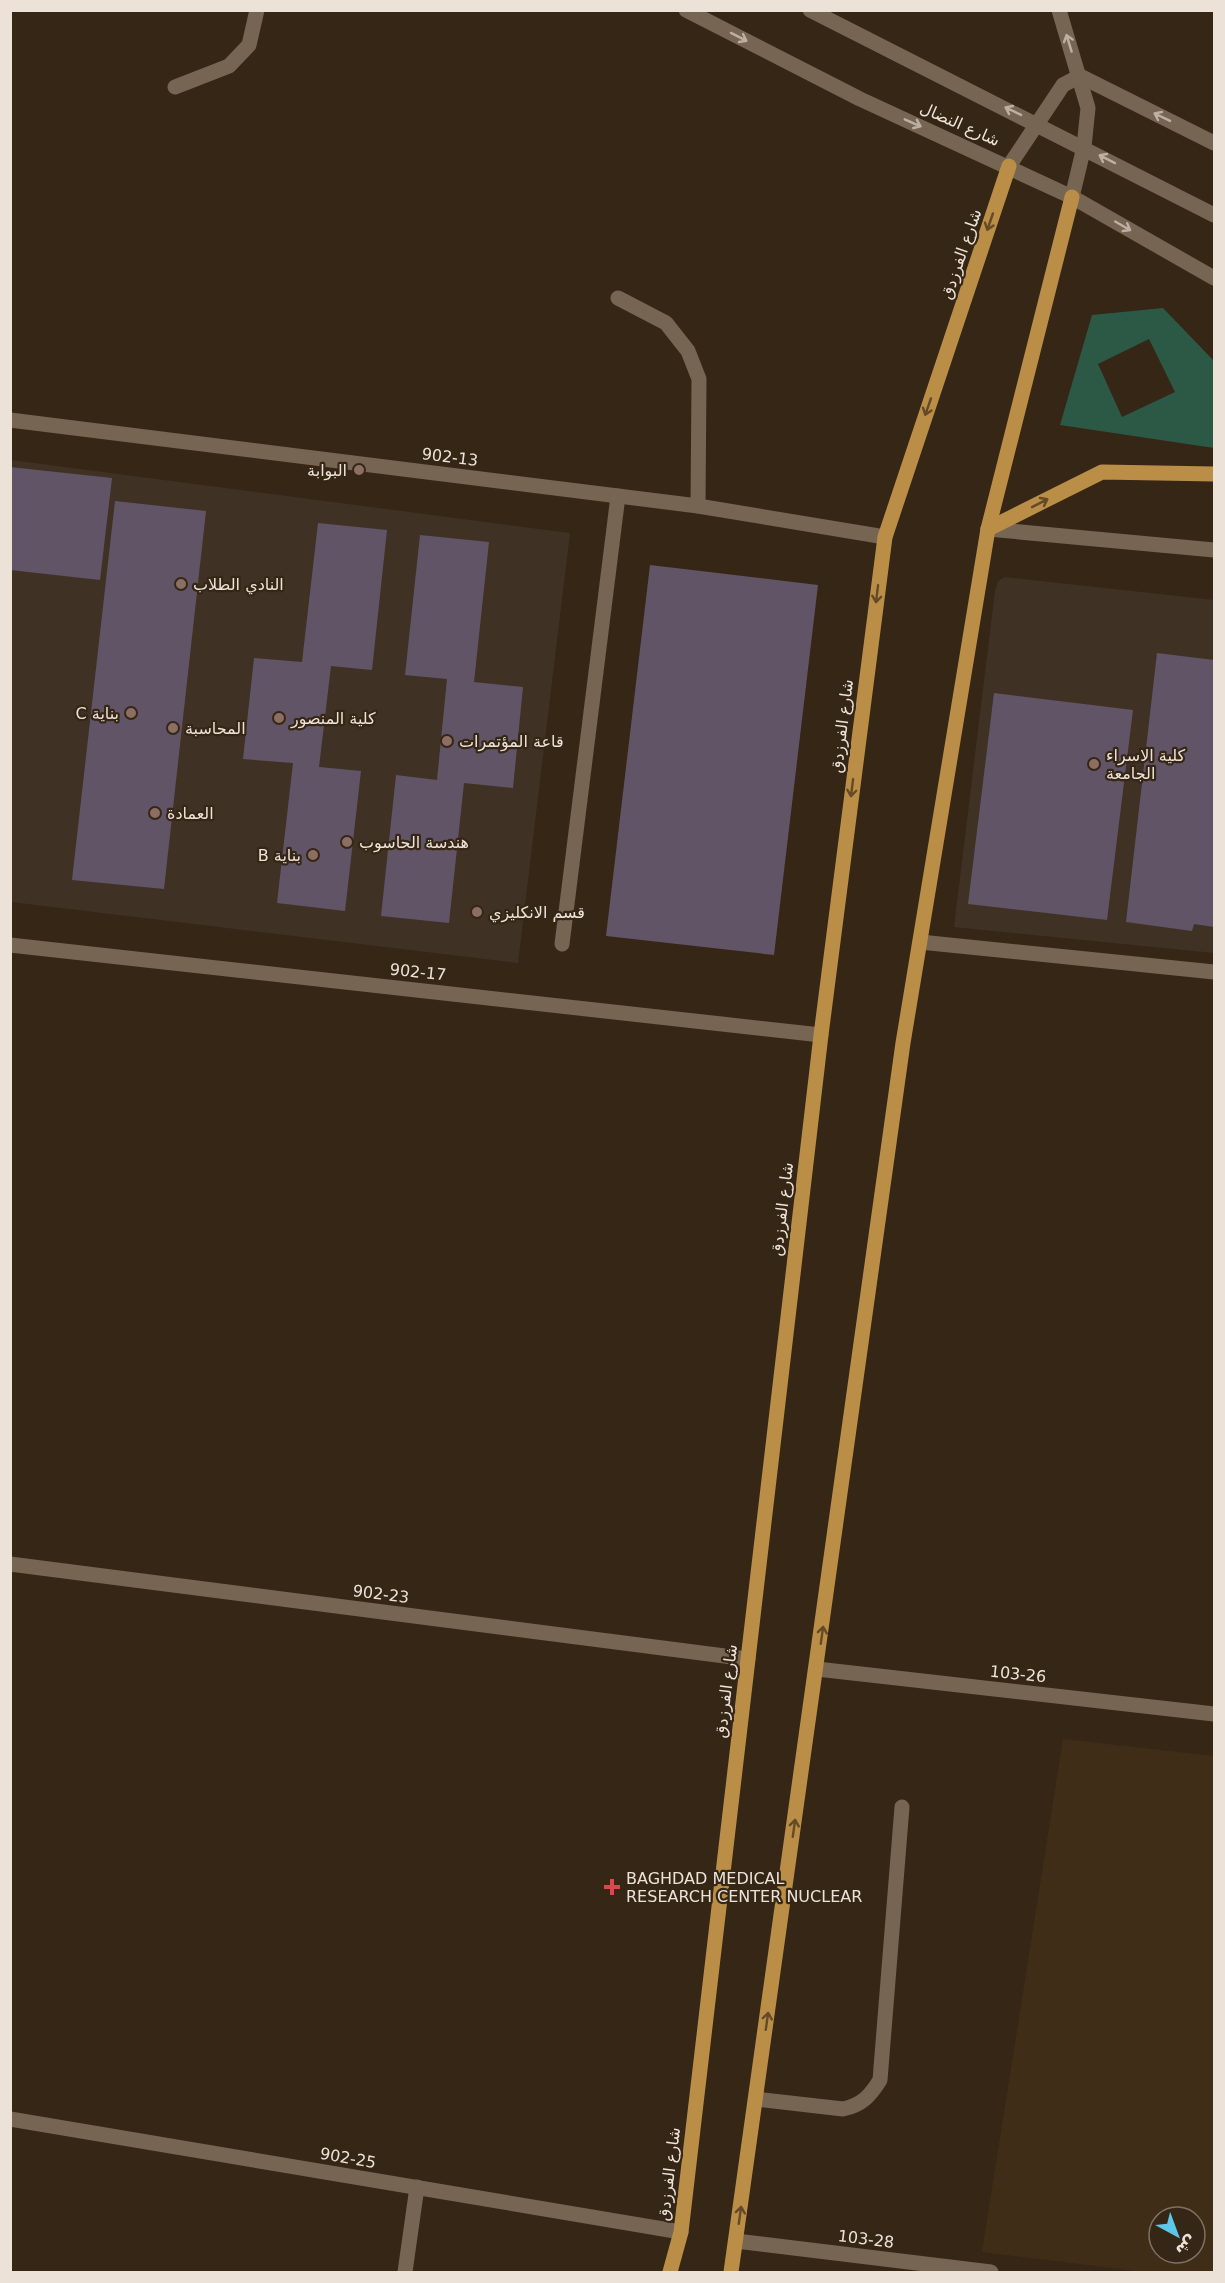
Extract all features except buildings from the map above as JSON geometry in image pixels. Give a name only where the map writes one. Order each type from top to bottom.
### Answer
[{"type":"main road","name":"شارع الفرزدق","points":[[670,2272],[681,2232],[821,1035],[885,537],[1009,166]]},
{"type":"main road","points":[[731,2272],[903,1043],[988,529],[1046,291],[1072,197]]},
{"type":"main road","points":[[988,529],[1102,472],[1215,474]]},
{"type":"main road","points":[[663,2272],[675,2257]]},
{"type":"street","points":[[175,87],[229,66],[249,45],[257,10]]},
{"type":"street","name":"شارع النضال","points":[[686,10],[860,99],[1072,197],[1215,278]]},
{"type":"street","name":"شارع النضال","points":[[810,10],[1215,215]]},
{"type":"street","points":[[1059,10],[1088,108],[1084,147],[1072,197]]},
{"type":"street","points":[[1009,166],[1064,85],[1080,76]]},
{"type":"street","points":[[1080,76],[1215,143]]},
{"type":"street","points":[[618,298],[666,323],[688,351],[699,379],[699,506]]},
{"type":"street","name":"902-13","points":[[10,420],[699,506],[885,537]]},
{"type":"street","points":[[562,944],[618,496]]},
{"type":"street","points":[[988,529],[1215,550]]},
{"type":"street","points":[[920,942],[1215,972]]},
{"type":"street","name":"902-17","points":[[10,945],[821,1035]]},
{"type":"street","name":"902-23","points":[[10,1564],[748,1659]]},
{"type":"street","name":"103-26","points":[[817,1669],[1215,1714]]},
{"type":"street","points":[[756,2099],[843,2109],[856,2106],[866,2099],[880,2080],[902,1807]]},
{"type":"street","name":"902-25","points":[[10,2119],[681,2232]]},
{"type":"street","points":[[405,2272],[417,2187]]},
{"type":"street","name":"103-28","points":[[736,2241],[991,2272]]},
{"type":"shaded area","name":"كلية المنصور","points":[[11,460],[570,533],[518,963],[11,902]]},
{"type":"shaded area","name":"كلية الاسراء الجامعة","points":[[1005,577],[1214,600],[1214,953],[954,927],[995,591],[998,581]]},
{"type":"shaded area","points":[[1063,1739],[1214,1756],[1214,2272],[1144,2272],[982,2252]]},
{"type":"green space","points":[[1163,308],[1214,361],[1214,448],[1060,425],[1092,315]],"holes":[[[1149,339],[1175,392],[1122,417],[1098,364]]]},
{"type":"place","name":"البوابة","points":[[359,470]]},
{"type":"place","name":"النادي الطلاب","points":[[181,584]]},
{"type":"place","name":"C بناية","points":[[131,713]]},
{"type":"place","name":"كلية المنصور","points":[[279,718]]},
{"type":"place","name":"المحاسبة","points":[[173,728]]},
{"type":"place","name":"قاعة المؤتمرات","points":[[447,741]]},
{"type":"place","name":"كلية الاسراء الجامعة","points":[[1094,764]]},
{"type":"place","name":"العمادة","points":[[155,813]]},
{"type":"place","name":"هندسة الحاسوب","points":[[347,842]]},
{"type":"place","name":"B بناية","points":[[313,855]]},
{"type":"place","name":"قسم الانكليزي","points":[[477,912]]},
{"type":"place","name":"BAGHDAD MEDICAL RESEARCH CENTER NUCLEAR","points":[[612,1887]]}]
